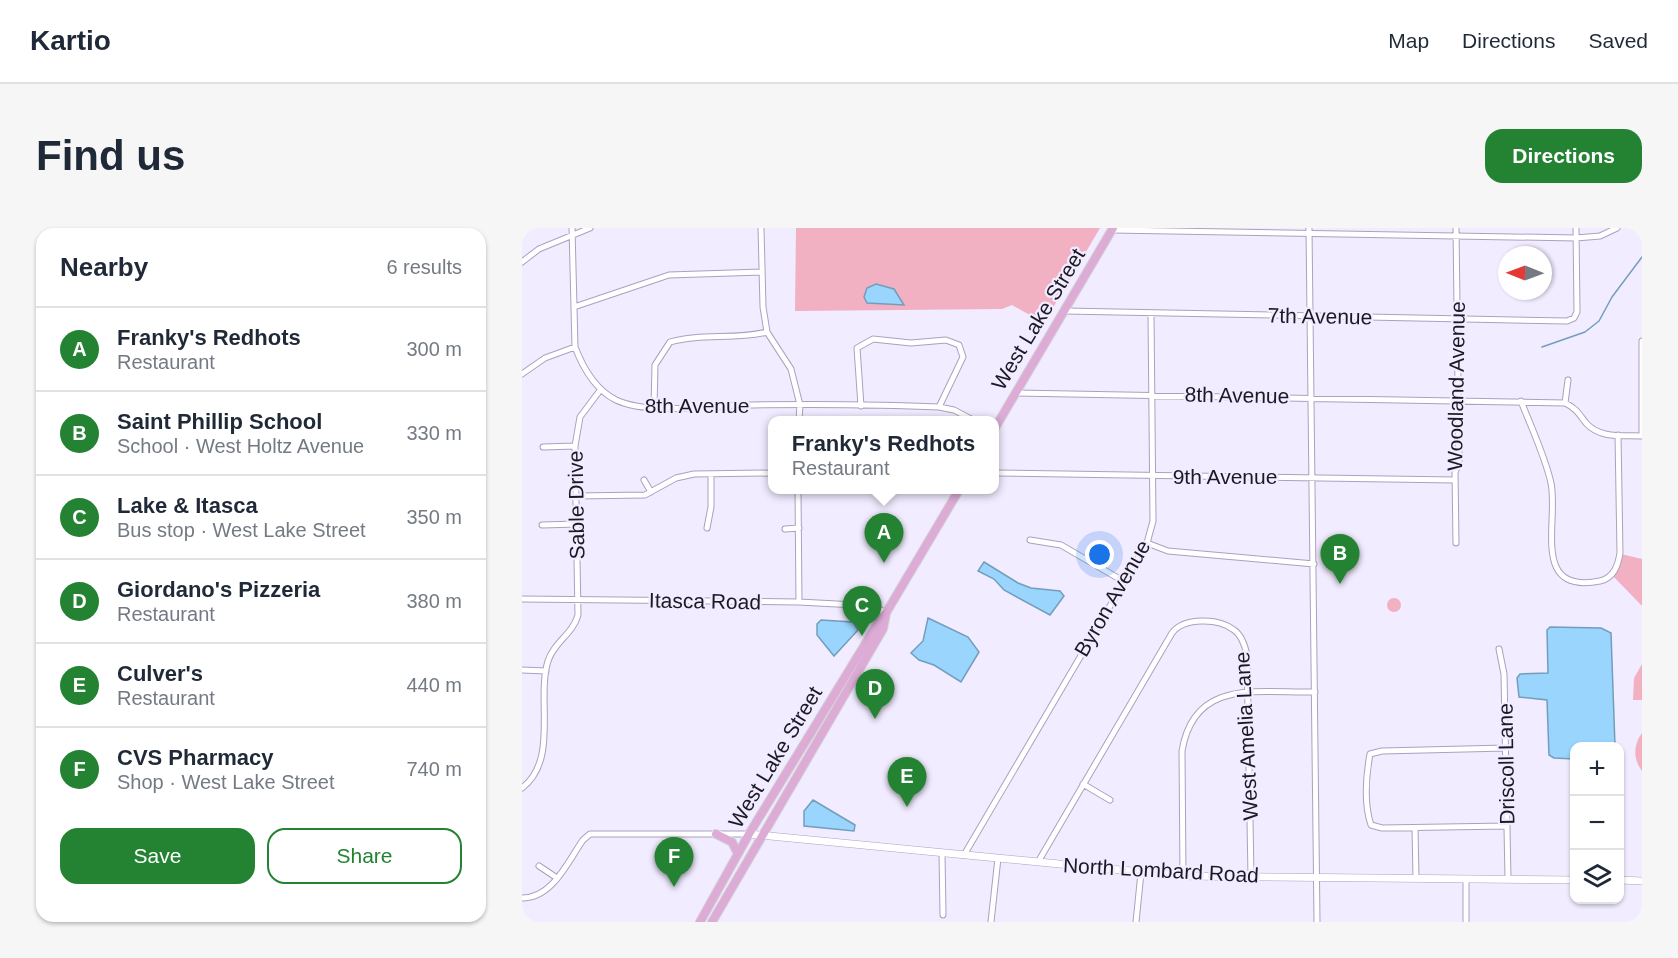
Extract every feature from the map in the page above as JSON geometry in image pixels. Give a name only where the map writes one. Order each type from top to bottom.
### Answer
[{"type":"main road","name":"West Lake Street","points":[[999,421],[1113,229]]},
{"type":"main road","name":"West Lake Street","points":[[700,922],[749,834],[886,613],[956,494]]},
{"type":"main road","name":"West Lake Street","points":[[712,922],[883,629],[886,613]]},
{"type":"main road","points":[[716,834],[732,842],[738,854]]},
{"type":"street","points":[[522,262],[539,249],[572,231],[590,228]]},
{"type":"street","points":[[761,228],[767,332],[791,369],[800,405],[799,416]]},
{"type":"street","name":"Woodland Avenue","points":[[1456,228],[1459,461],[1455,480],[1456,543]]},
{"type":"street","points":[[1576,228],[1576,238]]},
{"type":"street","points":[[1113,229],[1309,231],[1576,238],[1600,236],[1617,228]]},
{"type":"street","points":[[572,231],[575,347],[582,366],[601,389]]},
{"type":"street","points":[[1309,231],[1317,922]]},
{"type":"street","name":"7th Avenue","points":[[1065,311],[1566,321],[1574,318],[1577,312],[1576,238]]},
{"type":"street","points":[[574,307],[669,275],[762,272]]},
{"type":"street","name":"Byron Avenue","points":[[964,855],[1147,543],[1153,521],[1151,313]]},
{"type":"street","points":[[654,407],[655,365],[670,342],[686,338],[743,338],[767,332]]},
{"type":"street","points":[[861,406],[857,348],[873,339],[909,343],[946,340],[959,345],[963,357],[939,407]]},
{"type":"street","points":[[1568,380],[1565,403],[1576,408],[1587,424],[1598,433],[1642,434],[1642,341]]},
{"type":"street","points":[[522,374],[545,358],[575,347]]},
{"type":"street","name":"8th Avenue","points":[[601,389],[620,401],[654,407],[800,405],[939,407],[965,416]]},
{"type":"street","name":"Sable Drive","points":[[524,784],[537,771],[542,752],[546,671],[552,652],[575,624],[578,600],[575,446],[580,417],[601,389]]},
{"type":"street","name":"8th Avenue","points":[[1015,393],[1312,396],[1565,403]]},
{"type":"street","points":[[1521,401],[1551,482],[1552,556],[1558,573],[1575,581],[1599,581],[1607,578],[1618,564],[1620,553],[1618,435]]},
{"type":"street","points":[[543,447],[575,446]]},
{"type":"street","points":[[576,496],[645,495],[676,478],[711,474],[768,473]]},
{"type":"street","name":"9th Avenue","points":[[999,473],[1313,476],[1455,480]]},
{"type":"street","points":[[707,528],[711,507],[711,474]]},
{"type":"street","points":[[644,480],[651,492]]},
{"type":"street","points":[[798,494],[799,602]]},
{"type":"street","points":[[542,525],[577,524]]},
{"type":"street","points":[[785,529],[799,528]]},
{"type":"street","points":[[1030,540],[1061,545],[1123,581]]},
{"type":"street","points":[[1147,543],[1168,551],[1314,564]]},
{"type":"street","name":"Itasca Road","points":[[522,599],[799,602],[874,606],[886,613]]},
{"type":"street","name":"West Amelia Lane","points":[[1083,784],[1172,633],[1181,624],[1194,621],[1222,624],[1233,628],[1245,646],[1251,876]]},
{"type":"street","name":"Driscoll Lane","points":[[1499,649],[1504,666],[1508,879]]},
{"type":"street","points":[[522,670],[546,671]]},
{"type":"street","points":[[1183,876],[1182,757],[1185,735],[1196,712],[1222,695],[1315,692]]},
{"type":"street","points":[[1506,748],[1382,751],[1370,754],[1367,767],[1368,814],[1371,825],[1382,828],[1507,826]]},
{"type":"street","points":[[1038,862],[1083,784],[1110,800]]},
{"type":"street","points":[[1415,828],[1416,878]]},
{"type":"street","points":[[522,898],[541,893],[551,887],[583,840],[590,834],[749,834]]},
{"type":"street","name":"North Lombard Road","points":[[749,834],[1183,876],[1570,880]]},
{"type":"street","points":[[942,853],[943,915]]},
{"type":"street","points":[[991,922],[998,858]]},
{"type":"street","points":[[539,866],[557,878]]},
{"type":"street","points":[[1136,922],[1141,873]]},
{"type":"street","points":[[1466,879],[1466,922]]},
{"type":"street","points":[[1624,880],[1642,880]]},
{"type":"shaded area","points":[[796,228],[1100,228],[1044,323],[1012,305],[1002,309],[795,311]]},
{"type":"shaded area","points":[[1621,554],[1642,559],[1642,606],[1612,575]]},
{"type":"shaded area","points":[[1394,598],[1399,600],[1401,605],[1399,610],[1394,612],[1389,610],[1387,605],[1389,600]]},
{"type":"shaded area","points":[[1642,664],[1642,700],[1633,700],[1634,678]]},
{"type":"shaded area","points":[[1642,733],[1642,771],[1635,752]]},
{"type":"water","points":[[876,284],[894,289],[904,305],[867,303],[864,297],[867,288]]},
{"type":"water","points":[[984,562],[1018,583],[1031,588],[1060,591],[1064,596],[1050,615],[1004,590],[994,579],[978,571]]},
{"type":"water","points":[[928,618],[968,637],[979,652],[961,682],[934,665],[919,660],[911,653],[923,641]]},
{"type":"water","points":[[821,620],[853,622],[858,630],[834,656],[817,635],[817,624]]},
{"type":"water","points":[[1550,627],[1601,628],[1611,633],[1615,742],[1570,742],[1570,759],[1554,758],[1549,755],[1547,700],[1519,697],[1517,678],[1520,674],[1548,673],[1547,630]]},
{"type":"water","points":[[813,800],[855,825],[854,831],[804,826],[804,811]]},
{"type":"waterway","points":[[1542,347],[1585,332],[1599,321],[1612,297],[1642,257]]},
{"type":"place","name":"Franky's Redhots","points":[[884,563]]},
{"type":"place","name":"Saint Phillip School","points":[[1340,584]]},
{"type":"place","name":"Lake & Itasca","points":[[862,636]]},
{"type":"place","name":"Giordano's Pizzeria","points":[[875,719]]},
{"type":"place","name":"Culver's","points":[[907,807]]},
{"type":"place","name":"CVS Pharmacy","points":[[674,887]]}]
